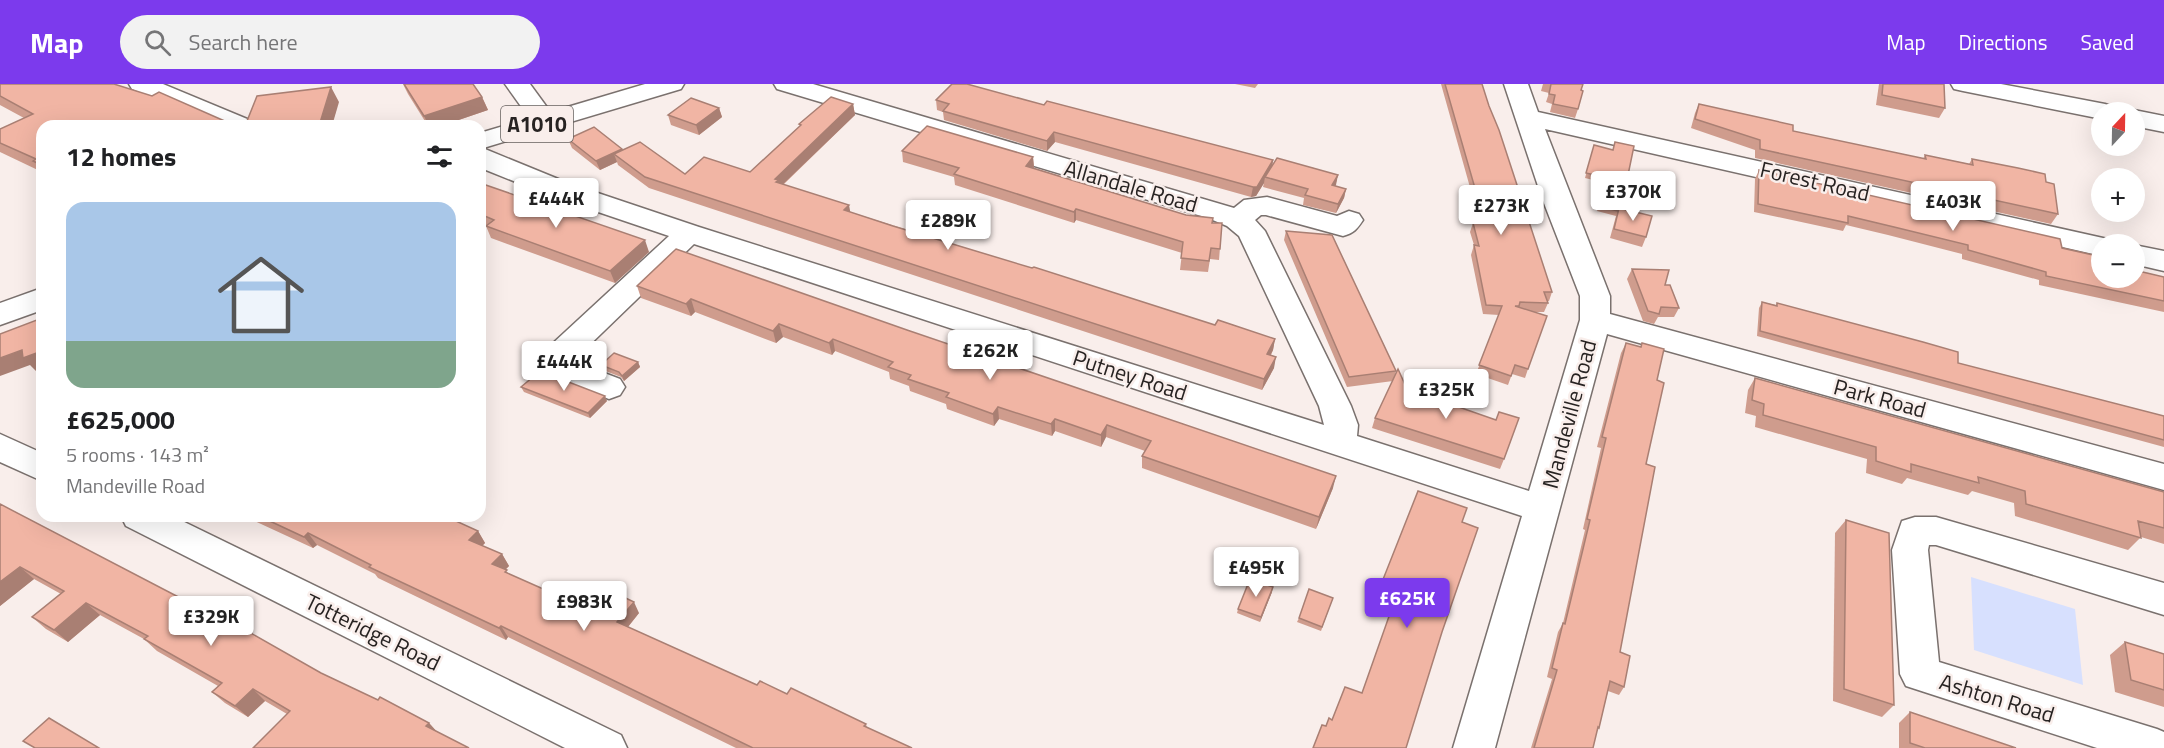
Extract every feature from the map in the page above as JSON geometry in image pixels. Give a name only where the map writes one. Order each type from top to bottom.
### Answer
[{"type":"street","points":[[141,84],[228,120]]},
{"type":"street","points":[[517,84],[544,121]]},
{"type":"street","name":"A1010","points":[[486,156],[544,121],[672,84]]},
{"type":"street","name":"Allandale Road","points":[[786,84],[1218,212],[1237,220],[1251,231],[1335,406],[1341,425],[1340,443]]},
{"type":"street","name":"Mandeville Road","points":[[1474,748],[1595,320],[1595,296],[1556,198],[1516,84]]},
{"type":"street","points":[[1963,84],[2091,109]]},
{"type":"street","name":"Forest Road","points":[[1528,117],[2091,245]]},
{"type":"street","points":[[2145,120],[2164,124]]},
{"type":"street","name":"Putney Road","points":[[486,158],[558,189],[689,233],[1543,509]]},
{"type":"street","points":[[1237,220],[1254,206],[1267,206],[1343,226],[1349,220]]},
{"type":"street","points":[[609,387],[550,364],[689,233]]},
{"type":"street","points":[[2145,257],[2164,261]]},
{"type":"street","points":[[0,315],[36,300]]},
{"type":"street","name":"Park Road","points":[[1595,320],[2164,477]]},
{"type":"street","points":[[0,447],[36,465]]},
{"type":"street","name":"Totteridge Road","points":[[151,522],[606,748]]},
{"type":"street","name":"Ashton Road","points":[[2157,748],[1920,674],[1910,550],[1916,531],[1936,531],[2164,599]]},
{"type":"shaded area","points":[[1971,577],[2075,609],[2083,685],[1974,650]]},
{"type":"building","points":[[0,84],[114,84],[152,96],[159,92],[222,120],[36,120],[36,159],[0,143],[0,129],[33,114],[0,96]]},
{"type":"building","points":[[404,84],[473,84],[482,97],[424,116]]},
{"type":"building","points":[[952,84],[967,84],[1044,105],[1047,101],[1273,160],[1257,187],[1253,187],[1054,132],[1047,141],[943,111],[949,104],[936,100]]},
{"type":"building","points":[[1445,84],[1482,84],[1552,292],[1544,292],[1548,303],[1520,302],[1519,306],[1515,306],[1547,316],[1528,369],[1515,365],[1511,376],[1479,365],[1502,306],[1486,305],[1474,245],[1479,246],[1473,223],[1485,223]]},
{"type":"building","points":[[1551,84],[1583,84],[1578,109],[1553,104],[1555,95],[1549,94]]},
{"type":"building","points":[[1883,84],[1944,84],[1945,108],[1882,95]]},
{"type":"building","points":[[331,87],[321,120],[247,120],[257,96]]},
{"type":"building","points":[[831,97],[853,104],[775,179],[779,180],[776,182],[849,205],[844,210],[893,226],[1034,267],[1215,325],[1218,320],[1275,339],[1267,354],[1276,357],[1264,379],[645,177],[614,154],[640,142],[685,174],[704,157],[750,172],[801,125],[799,124]]},
{"type":"building","points":[[691,98],[719,108],[696,125],[668,115]]},
{"type":"building","points":[[1699,104],[1793,125],[1793,131],[1926,159],[1925,155],[1973,165],[1972,159],[2045,174],[2046,182],[2054,184],[2058,214],[1760,149],[1760,140],[1695,119]]},
{"type":"building","points":[[927,126],[1033,157],[1026,166],[1186,215],[1213,218],[1212,223],[1222,223],[1220,249],[1211,248],[1209,261],[1181,258],[1183,242],[1076,209],[1074,212],[954,174],[959,168],[902,151]]},
{"type":"building","points":[[594,127],[622,149],[596,161],[568,139]]},
{"type":"building","points":[[1615,142],[1634,146],[1621,209],[1619,208],[1618,211],[1599,206],[1602,197],[1594,196],[1599,176],[1586,173],[1594,145],[1613,150]]},
{"type":"building","points":[[1277,158],[1338,175],[1332,185],[1346,189],[1338,204],[1305,195],[1308,189],[1265,177]]},
{"type":"building","points":[[1759,170],[2060,239],[2062,248],[2091,255],[2091,286],[2046,276],[2046,272],[1968,250],[1968,245],[1848,216],[1848,223],[1758,204]]},
{"type":"building","points":[[486,185],[645,240],[610,271],[486,226],[494,220],[486,217]]},
{"type":"building","points":[[1619,208],[1652,216],[1646,237],[1614,229]]},
{"type":"building","points":[[1286,231],[1332,235],[1396,371],[1349,377]]},
{"type":"building","points":[[676,249],[1336,476],[1319,517],[1142,456],[1151,441],[1107,425],[1101,435],[1055,419],[1051,424],[998,407],[993,414],[946,397],[949,393],[908,379],[911,375],[888,367],[893,362],[833,339],[829,343],[779,324],[773,331],[691,299],[686,304],[637,286]]},
{"type":"building","points":[[1632,269],[1669,270],[1665,285],[1670,285],[1679,308],[1661,307],[1659,314],[1648,311]]},
{"type":"building","points":[[2145,273],[2164,277],[2164,301],[2103,288],[2145,288]]},
{"type":"building","points":[[1762,302],[1777,306],[1777,303],[1923,342],[1958,352],[1958,363],[2164,416],[2164,440],[1760,331]]},
{"type":"building","points":[[36,320],[36,353],[23,358],[22,350],[0,358],[0,334]]},
{"type":"building","points":[[1626,343],[1641,347],[1642,343],[1664,349],[1657,380],[1664,383],[1646,464],[1655,467],[1620,652],[1630,656],[1624,687],[1610,681],[1593,748],[1534,748],[1557,670],[1552,668],[1590,520],[1587,519],[1606,438],[1602,437]]},
{"type":"building","points":[[614,353],[638,362],[622,376],[619,372],[601,365]]},
{"type":"building","points":[[1398,369],[1407,389],[1496,420],[1499,412],[1519,418],[1504,459],[1375,418]]},
{"type":"building","points":[[540,371],[605,396],[588,413],[521,387]]},
{"type":"building","points":[[1755,378],[2164,492],[2164,528],[2138,521],[2141,538],[2026,504],[2025,491],[1978,477],[1979,483],[1911,464],[1911,472],[1876,461],[1876,447],[1763,415],[1764,404],[1752,400]]},
{"type":"building","points":[[1418,491],[1467,508],[1462,522],[1478,528],[1442,632],[1406,748],[1313,748],[1322,725],[1326,726],[1329,718],[1332,720],[1345,687],[1362,693],[1399,588],[1382,582]]},
{"type":"building","points":[[0,504],[188,602],[191,599],[321,673],[378,700],[380,697],[429,723],[426,726],[469,748],[253,748],[290,711],[253,689],[235,706],[212,692],[222,683],[144,639],[148,636],[86,603],[54,630],[32,617],[64,591],[20,567],[0,582]]},
{"type":"building","points":[[1846,520],[1889,533],[1894,705],[1844,689]]},
{"type":"building","points":[[272,522],[458,522],[478,531],[469,540],[502,554],[492,564],[507,570],[505,572],[550,592],[552,589],[597,610],[613,592],[634,602],[617,622],[757,685],[760,681],[787,694],[791,688],[912,748],[753,748],[501,626],[499,628],[369,567],[371,565],[308,533],[304,537]]},
{"type":"building","points":[[1250,579],[1273,587],[1261,617],[1238,609]]},
{"type":"building","points":[[1309,589],[1333,598],[1322,627],[1299,618]]},
{"type":"building","points":[[2125,642],[2164,654],[2164,690],[2131,680]]},
{"type":"building","points":[[1910,712],[2016,748],[1925,748],[1910,743]]},
{"type":"building","points":[[49,718],[99,748],[35,748],[23,741]]}]
